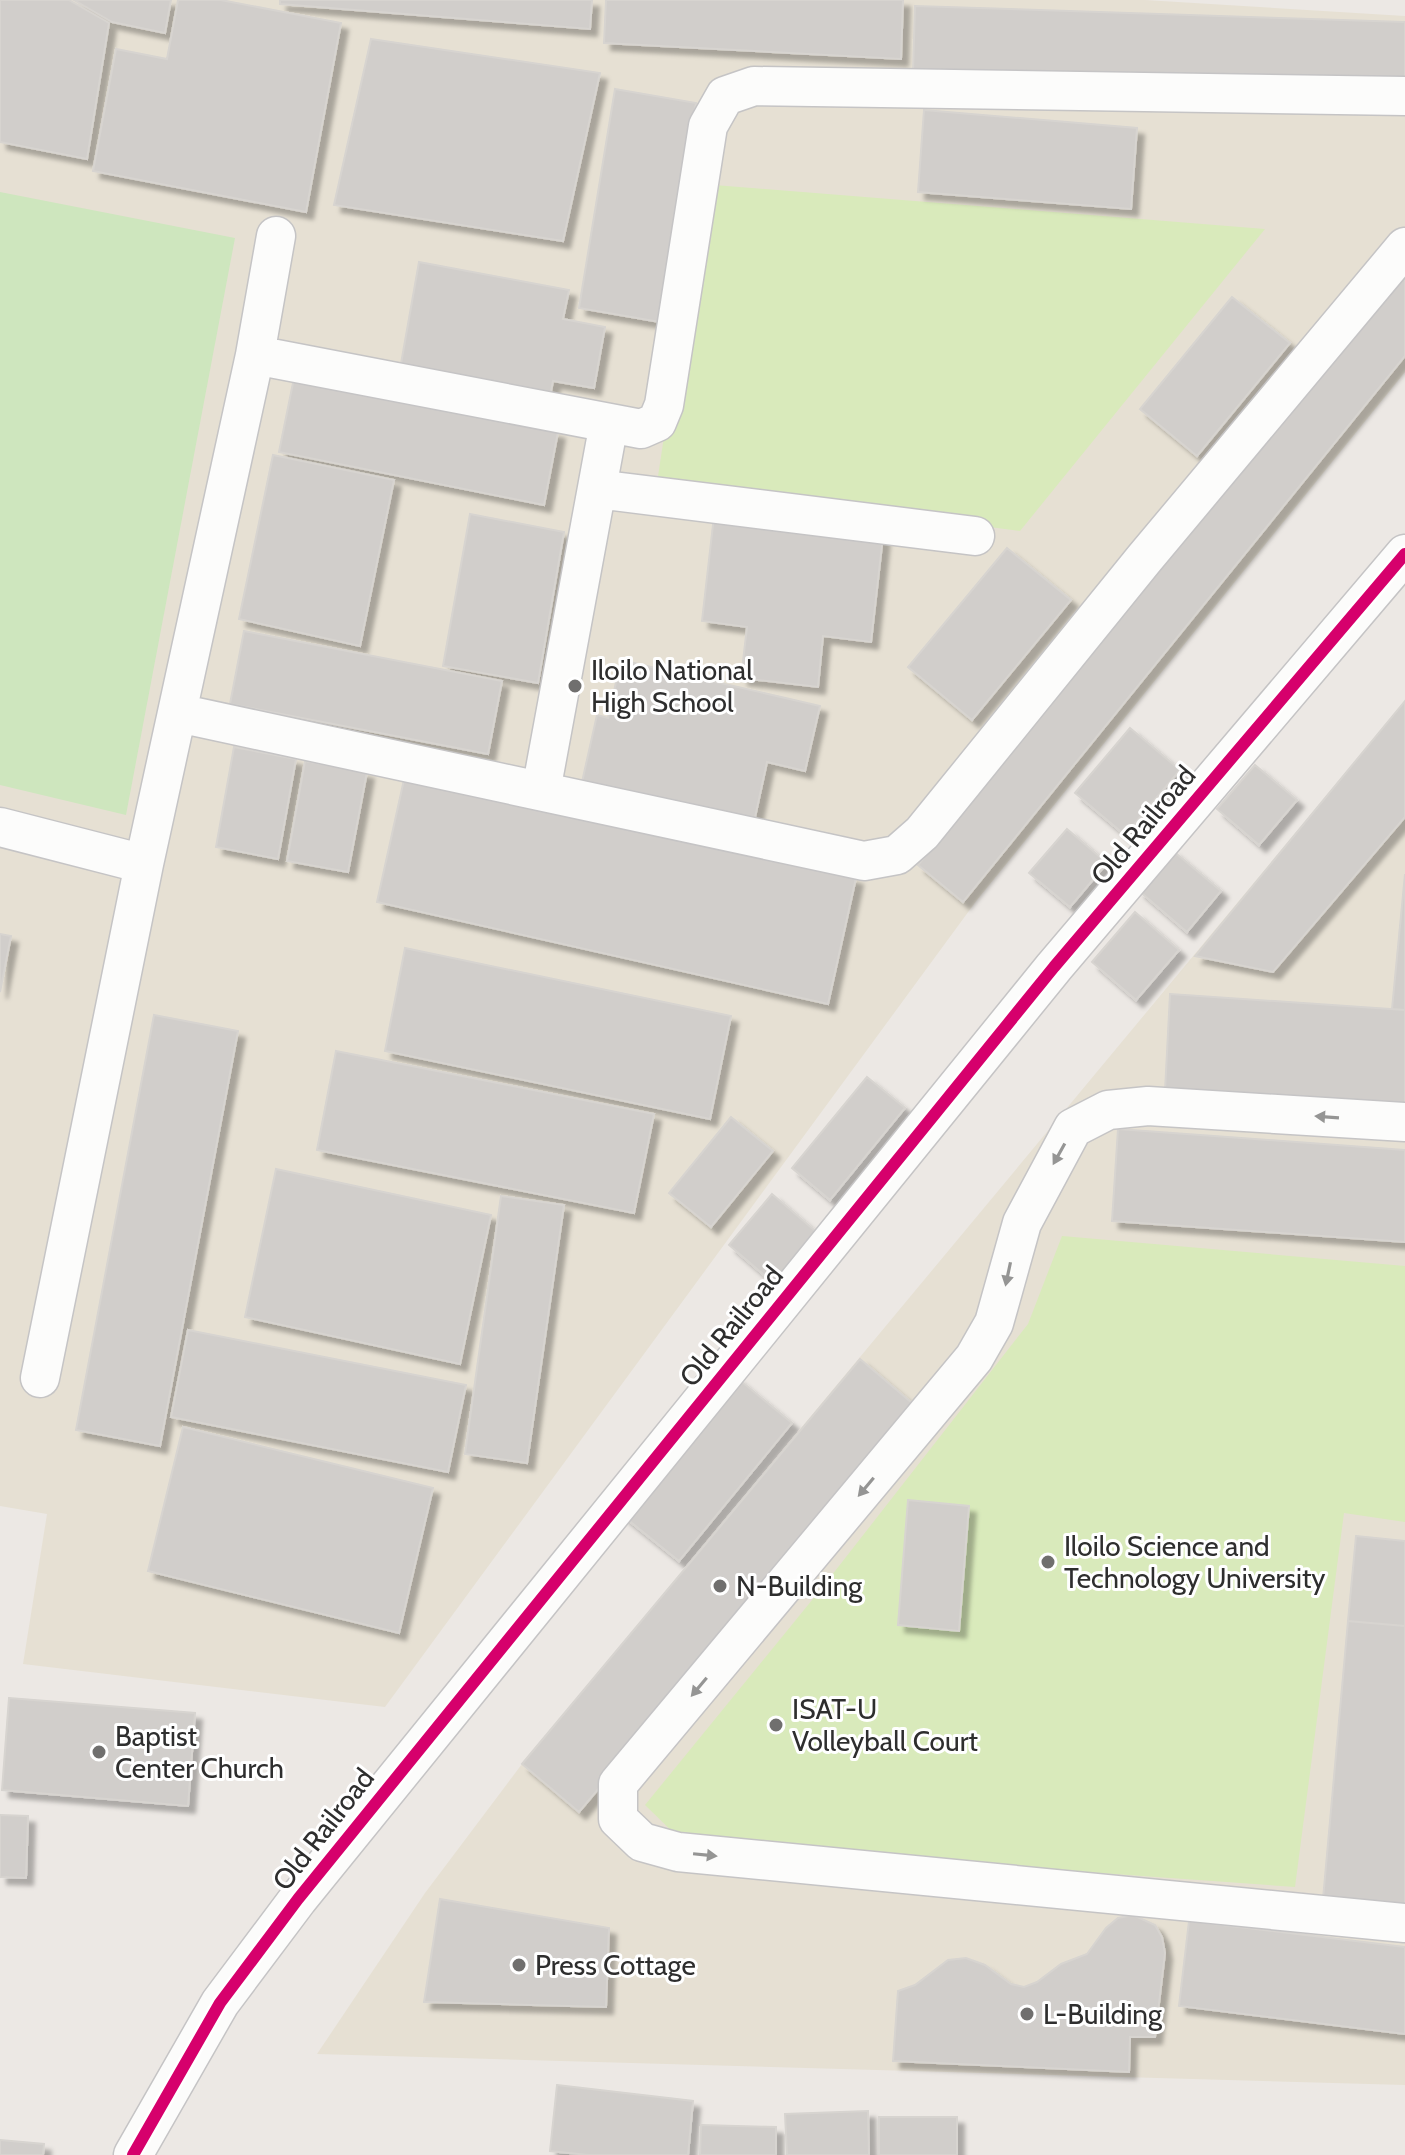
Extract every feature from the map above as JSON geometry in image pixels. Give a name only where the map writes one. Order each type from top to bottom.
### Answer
[{"type":"street","points":[[255,355],[641,429],[657,422],[664,405],[708,126],[725,96],[754,86],[1405,96]]},
{"type":"street","points":[[40,1378],[144,864],[255,355],[276,236]]},
{"type":"street","points":[[178,713],[864,861],[897,855],[922,833],[1144,559],[1405,247]]},
{"type":"street","points":[[541,791],[609,423]]},
{"type":"street","points":[[597,489],[975,536]]},
{"type":"street","name":"Old Railroad","points":[[133,2155],[220,2003],[298,1899],[1054,967],[1405,554]]},
{"type":"street","points":[[0,827],[144,864]]},
{"type":"street","points":[[1405,1122],[1148,1106],[1108,1110],[1073,1128],[1022,1223],[994,1323],[974,1358],[618,1784],[618,1819],[642,1842],[678,1852],[1405,1923]]},
{"type":"shaded area","name":"Iloilo National High School","points":[[0,0],[1145,0],[1405,16],[1405,372],[977,900],[385,1707],[23,1664],[47,1514],[0,1506]]},
{"type":"shaded area","name":"Iloilo Science and Technology University","points":[[1405,701],[1405,2085],[317,2054],[425,1893],[522,1764]]},
{"type":"green space","points":[[702,184],[1265,229],[1020,531],[657,483]]},
{"type":"green space","points":[[0,192],[235,238],[126,815],[0,785]]},
{"type":"green space","points":[[1062,1236],[1405,1266],[1405,1522],[1344,1513],[1295,1887],[684,1843],[645,1805],[821,1589],[1028,1324]]},
{"type":"building","points":[[0,0],[69,0],[109,23],[87,159],[0,142]]},
{"type":"building","points":[[74,0],[171,0],[165,33],[112,22]]},
{"type":"building","points":[[178,0],[221,0],[341,23],[306,212],[93,171],[116,49],[167,59]]},
{"type":"building","points":[[280,0],[592,0],[590,29],[280,4]]},
{"type":"building","points":[[606,0],[903,0],[901,59],[604,43]]},
{"type":"building","points":[[915,6],[1405,22],[1405,88],[913,72]]},
{"type":"building","points":[[371,39],[600,73],[563,241],[334,205]]},
{"type":"building","points":[[615,89],[696,103],[660,322],[579,308]]},
{"type":"building","points":[[924,110],[1137,128],[1131,209],[918,192]]},
{"type":"building","points":[[419,262],[569,290],[563,319],[605,327],[594,388],[553,381],[549,402],[399,375]]},
{"type":"building","points":[[1405,263],[1405,356],[963,902],[918,865]]},
{"type":"building","points":[[1232,297],[1290,343],[1197,456],[1140,409]]},
{"type":"building","points":[[294,378],[558,432],[544,505],[279,452]]},
{"type":"building","points":[[273,455],[394,480],[360,646],[239,619]]},
{"type":"building","points":[[470,514],[564,532],[538,683],[443,666]]},
{"type":"building","points":[[714,516],[883,536],[871,642],[823,636],[818,687],[741,678],[747,627],[702,621]]},
{"type":"building","points":[[1007,548],[1071,600],[972,720],[908,667]]},
{"type":"building","points":[[244,631],[502,681],[488,754],[230,704]]},
{"type":"building","points":[[621,660],[820,706],[805,771],[767,762],[754,822],[582,782],[597,715],[608,718]]},
{"type":"building","points":[[1405,701],[1405,817],[1273,972],[1195,956]]},
{"type":"building","points":[[1130,728],[1180,770],[1125,835],[1075,793]]},
{"type":"building","points":[[234,747],[296,759],[278,859],[216,847]]},
{"type":"building","points":[[305,761],[367,772],[348,872],[287,861]]},
{"type":"building","points":[[1255,765],[1297,800],[1259,845],[1217,809]]},
{"type":"building","points":[[405,775],[856,878],[828,1004],[377,902]]},
{"type":"building","points":[[1067,829],[1107,863],[1070,907],[1029,873]]},
{"type":"building","points":[[1172,850],[1221,891],[1187,932],[1138,890]]},
{"type":"building","points":[[1405,874],[1405,1010],[1392,1009]]},
{"type":"building","points":[[1135,912],[1179,950],[1136,1000],[1092,962]]},
{"type":"building","points":[[0,934],[11,936],[0,992]]},
{"type":"building","points":[[405,948],[731,1016],[710,1119],[385,1051]]},
{"type":"building","points":[[1170,994],[1405,1010],[1405,1107],[1165,1091]]},
{"type":"building","points":[[154,1015],[238,1031],[160,1446],[76,1430]]},
{"type":"building","points":[[336,1051],[654,1114],[634,1213],[317,1150]]},
{"type":"building","points":[[867,1077],[905,1108],[830,1200],[792,1168]]},
{"type":"building","points":[[731,1117],[773,1151],[711,1227],[669,1193]]},
{"type":"building","points":[[1118,1129],[1405,1150],[1405,1242],[1112,1221]]},
{"type":"building","points":[[276,1169],[491,1215],[460,1364],[245,1317]]},
{"type":"building","points":[[772,1194],[827,1241],[784,1292],[729,1245]]},
{"type":"building","points":[[501,1196],[564,1205],[527,1463],[465,1454]]},
{"type":"building","points":[[188,1330],[466,1385],[448,1472],[171,1417]]},
{"type":"building","name":"N-Building","points":[[860,1359],[918,1408],[579,1812],[522,1764]]},
{"type":"building","points":[[736,1377],[792,1423],[679,1561],[622,1515]]},
{"type":"building","points":[[183,1427],[433,1488],[399,1633],[148,1571]]},
{"type":"building","points":[[908,1500],[969,1506],[959,1631],[898,1625]]},
{"type":"building","points":[[1356,1536],[1405,1541],[1405,1626],[1348,1621]]},
{"type":"building","points":[[1348,1621],[1405,1626],[1405,1907],[1323,1899]]},
{"type":"building","name":"Baptist Center Church","points":[[9,1698],[195,1713],[188,1806],[2,1790]]},
{"type":"building","points":[[0,1815],[28,1816],[26,1878],[0,1877]]},
{"type":"building","name":"Press Cottage","points":[[440,1899],[609,1928],[606,2007],[424,2002]]},
{"type":"building","name":"L-Building","points":[[1133,1915],[1155,1925],[1162,1937],[1165,1953],[1155,2037],[1130,2037],[1129,2072],[893,2061],[898,1991],[915,1985],[948,1960],[966,1958],[985,1965],[1011,1984],[1024,1987],[1037,1982],[1061,1964],[1087,1954],[1106,1928],[1118,1918]]},
{"type":"building","points":[[1189,1921],[1405,1947],[1405,2034],[1179,2006]]},
{"type":"building","points":[[557,2085],[693,2101],[688,2155],[588,2155],[550,2151]]},
{"type":"building","points":[[868,2111],[869,2155],[787,2155],[785,2114]]},
{"type":"building","points":[[879,2117],[957,2117],[957,2155],[879,2155]]},
{"type":"building","points":[[701,2125],[776,2127],[776,2155],[700,2155]]},
{"type":"building","points":[[0,2140],[44,2144],[43,2155],[0,2155]]},
{"type":"cycle path","points":[[133,2155],[220,2003],[298,1899],[1054,967],[1405,554]]},
{"type":"place","name":"Iloilo National High School","points":[[575,686]]},
{"type":"place","name":"Iloilo Science and Technology University","points":[[1048,1562]]},
{"type":"place","name":"N-Building","points":[[720,1586]]},
{"type":"place","name":"ISAT-U Volleyball Court","points":[[776,1725]]},
{"type":"place","name":"Baptist Center Church","points":[[99,1752]]},
{"type":"place","name":"Press Cottage","points":[[519,1965]]},
{"type":"place","name":"L-Building","points":[[1027,2014]]}]
